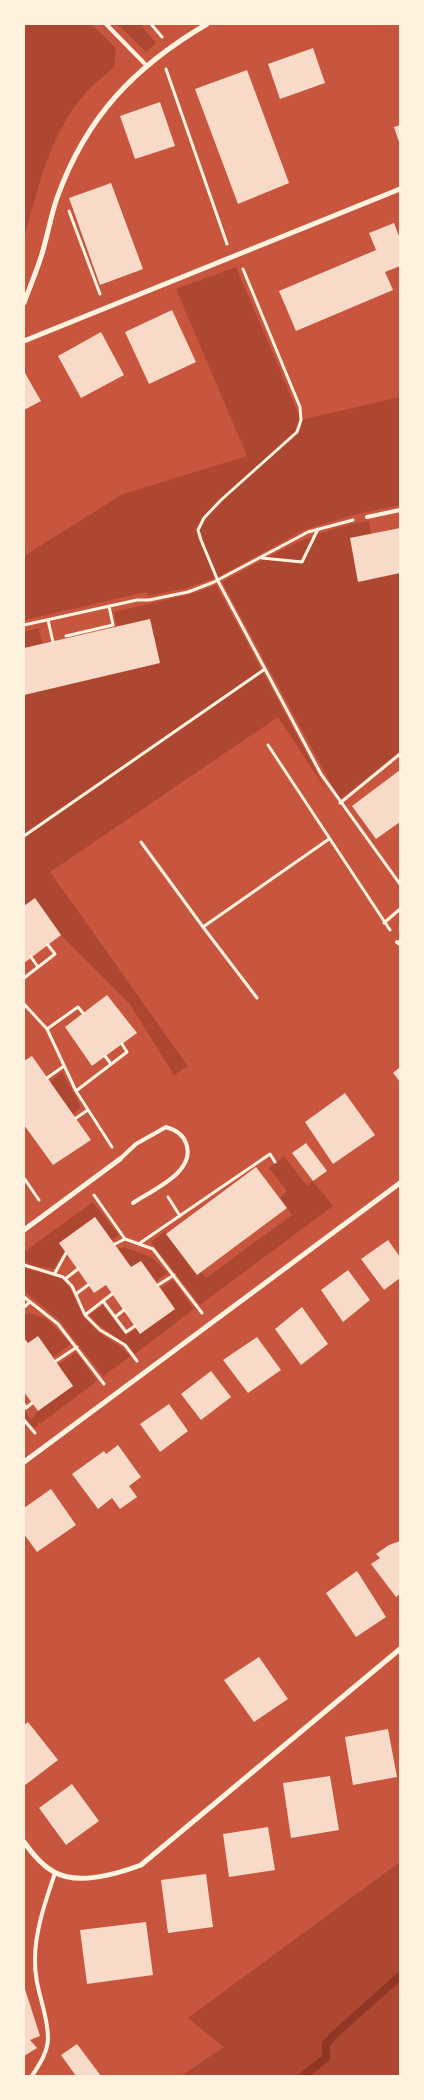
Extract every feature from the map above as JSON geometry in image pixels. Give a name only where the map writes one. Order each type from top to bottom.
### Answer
[{"type":"street","points":[[24,303],[40,260],[57,199],[79,147],[102,110],[158,55],[207,24]]},
{"type":"street","points":[[24,341],[400,189]]},
{"type":"street","points":[[24,1230],[120,1159]]},
{"type":"street","points":[[24,1462],[400,1183]]},
{"type":"street","points":[[24,1842],[54,1873],[76,1877],[99,1877],[141,1865],[400,1649]]},
{"type":"lane","points":[[106,24],[146,65]]},
{"type":"lane","points":[[367,517],[400,510]]},
{"type":"lane","points":[[120,1159],[136,1144],[166,1127],[174,1129],[184,1136],[188,1148],[187,1161],[181,1171],[133,1203]]},
{"type":"lane","points":[[32,2076],[42,2060],[48,2038],[35,1982],[35,1956],[42,1913],[54,1873]]},
{"type":"path","points":[[158,55],[166,69],[232,257]]},
{"type":"path","points":[[68,208],[106,308]]},
{"type":"path","points":[[238,255],[300,407],[301,420],[297,432],[221,500],[204,518],[198,530],[200,540],[218,581],[321,774],[400,884]]},
{"type":"path","points":[[24,625],[109,606],[188,592],[218,581],[318,529],[367,517]]},
{"type":"path","points":[[261,558],[302,562],[318,529]]},
{"type":"path","points":[[66,636],[113,625],[109,606]]},
{"type":"path","points":[[48,620],[53,642]]},
{"type":"path","points":[[24,836],[265,669]]},
{"type":"path","points":[[268,745],[399,943]]},
{"type":"path","points":[[340,803],[400,754]]},
{"type":"path","points":[[203,926],[329,839]]},
{"type":"path","points":[[141,842],[257,998]]},
{"type":"path","points":[[384,923],[400,909]]},
{"type":"path","points":[[24,978],[55,954],[48,945]]},
{"type":"path","points":[[32,957],[38,967]]},
{"type":"path","points":[[24,1004],[47,1029],[76,1091],[120,1159]]},
{"type":"path","points":[[47,1029],[78,1007],[83,1013]]},
{"type":"path","points":[[76,1091],[127,1052],[122,1044]]},
{"type":"path","points":[[105,1056],[111,1064]]},
{"type":"path","points":[[47,1078],[64,1066]]},
{"type":"path","points":[[76,1118],[88,1110]]},
{"type":"path","points":[[140,1243],[270,1154],[275,1162]]},
{"type":"path","points":[[24,1178],[48,1212]]},
{"type":"path","points":[[86,1184],[125,1239],[153,1249],[210,1324]]},
{"type":"path","points":[[115,1244],[125,1239]]},
{"type":"path","points":[[55,1273],[66,1253]]},
{"type":"path","points":[[24,1265],[55,1273],[65,1279],[72,1286],[85,1315],[100,1330],[125,1345],[146,1372]]},
{"type":"path","points":[[65,1279],[78,1269]]},
{"type":"path","points":[[158,1285],[174,1275]]},
{"type":"path","points":[[76,1294],[88,1285]]},
{"type":"path","points":[[85,1315],[112,1294]]},
{"type":"path","points":[[24,1297],[58,1324],[113,1397]]},
{"type":"path","points":[[104,1301],[126,1332],[135,1326]]},
{"type":"path","points":[[24,1307],[30,1302]]},
{"type":"path","points":[[115,1317],[124,1310]]},
{"type":"path","points":[[56,1361],[77,1347]]},
{"type":"path","points":[[24,1404],[26,1408],[32,1404]]},
{"type":"path","points":[[24,1420],[35,1433]]},
{"type":"shaded area","points":[[24,24],[91,24],[116,48],[114,67],[83,96],[61,128],[46,164],[24,238]]},
{"type":"shaded area","points":[[117,24],[140,24],[156,43],[146,52]]},
{"type":"shaded area","points":[[236,267],[301,420],[400,397],[400,505],[353,515],[306,529],[220,576],[187,588],[148,596],[146,592],[24,620],[24,556],[123,494],[247,456],[176,289]]},
{"type":"shaded area","points":[[369,521],[371,533],[350,538],[358,581],[400,573],[400,751],[340,800],[222,582],[275,553],[310,537],[348,525]]},
{"type":"shaded area","points":[[216,585],[328,793],[278,717],[50,872],[188,1066],[174,1075],[129,1003],[61,935],[35,898],[24,906],[24,695],[160,663],[150,619],[117,626],[114,612],[195,593]]},
{"type":"shaded area","points":[[38,628],[43,644],[24,648],[24,632]]},
{"type":"shaded area","points":[[62,1072],[81,1107],[73,1114],[50,1082]]},
{"type":"shaded area","points":[[284,1156],[307,1186],[313,1181],[333,1206],[200,1305],[151,1242],[165,1231],[197,1275],[201,1272],[206,1278],[292,1215],[280,1198],[287,1191],[269,1168]]},
{"type":"shaded area","points":[[93,1202],[119,1235],[111,1240],[95,1217],[59,1243],[65,1251],[53,1269],[31,1265],[24,1261],[24,1252]]},
{"type":"shaded area","points":[[124,1247],[151,1257],[168,1273],[156,1281],[141,1261],[131,1267],[118,1249]]},
{"type":"shaded area","points":[[24,1267],[51,1274],[65,1282],[89,1323],[131,1356],[103,1376],[60,1321],[24,1291]]},
{"type":"shaded area","points":[[173,1280],[194,1309],[135,1354],[89,1315],[103,1305],[126,1336],[137,1328],[140,1333],[175,1309],[161,1288]]},
{"type":"shaded area","points":[[29,1313],[46,1318],[71,1344],[53,1357],[38,1336],[28,1343],[24,1338],[24,1315]]},
{"type":"shaded area","points":[[76,1352],[97,1381],[41,1423],[37,1423],[38,1425],[34,1428],[24,1417],[24,1409],[32,1421],[43,1407],[73,1386],[58,1365]]},
{"type":"shaded area","points":[[400,1862],[400,2076],[181,2076],[224,2047],[188,2018]]},
{"type":"building","points":[[313,48],[325,83],[280,99],[268,64]]},
{"type":"building","points":[[247,70],[289,183],[238,204],[195,89]]},
{"type":"building","points":[[160,102],[175,146],[135,159],[120,116]]},
{"type":"building","points":[[400,125],[400,145],[394,127]]},
{"type":"building","points":[[111,183],[143,269],[100,285],[69,198]]},
{"type":"building","points":[[394,223],[400,239],[400,266],[385,272],[393,290],[296,331],[279,291],[376,250],[369,233]]},
{"type":"building","points":[[172,310],[196,362],[149,384],[125,332]]},
{"type":"building","points":[[101,332],[124,375],[81,398],[58,356]]},
{"type":"building","points":[[24,374],[41,401],[24,410]]},
{"type":"building","points":[[400,528],[400,573],[358,582],[350,538]]},
{"type":"building","points":[[150,619],[160,663],[24,695],[24,648]]},
{"type":"building","points":[[400,770],[400,822],[376,839],[352,806]]},
{"type":"building","points":[[35,898],[61,935],[24,963],[24,906]]},
{"type":"building","points":[[107,995],[137,1033],[92,1066],[65,1027]]},
{"type":"building","points":[[32,1056],[91,1140],[53,1165],[24,1125],[24,1061]]},
{"type":"building","points":[[400,1067],[400,1082],[393,1073]]},
{"type":"building","points":[[345,1093],[375,1135],[333,1164],[305,1122]]},
{"type":"building","points":[[306,1143],[327,1171],[313,1181],[292,1153]]},
{"type":"building","points":[[256,1167],[287,1208],[197,1275],[166,1234]]},
{"type":"building","points":[[95,1217],[131,1267],[141,1261],[175,1309],[140,1334],[106,1285],[94,1293],[59,1243]]},
{"type":"building","points":[[388,1240],[400,1257],[400,1278],[384,1290],[361,1259]]},
{"type":"building","points":[[348,1270],[370,1300],[343,1322],[321,1290]]},
{"type":"building","points":[[302,1307],[328,1344],[301,1365],[275,1329]]},
{"type":"building","points":[[38,1336],[73,1386],[38,1411],[24,1392],[24,1338],[28,1343]]},
{"type":"building","points":[[257,1337],[281,1370],[248,1393],[223,1360]]},
{"type":"building","points":[[211,1371],[231,1397],[201,1420],[181,1394]]},
{"type":"building","points":[[169,1404],[188,1431],[160,1452],[140,1424]]},
{"type":"building","points":[[118,1445],[141,1477],[129,1486],[137,1497],[120,1509],[112,1498],[98,1509],[72,1474],[104,1451],[106,1454]]},
{"type":"building","points":[[51,1489],[76,1525],[37,1552],[24,1534],[24,1508]]},
{"type":"building","points":[[400,1541],[400,1594],[396,1597],[371,1564],[380,1558],[376,1554],[389,1545]]},
{"type":"building","points":[[357,1571],[386,1617],[356,1637],[326,1593]]},
{"type":"building","points":[[259,1657],[288,1699],[254,1722],[224,1680]]},
{"type":"building","points":[[28,1722],[58,1760],[24,1786],[24,1725]]},
{"type":"building","points":[[388,1729],[397,1777],[353,1785],[345,1737]]},
{"type":"building","points":[[330,1776],[339,1830],[291,1838],[283,1783]]},
{"type":"building","points":[[72,1784],[99,1821],[66,1845],[39,1808]]},
{"type":"building","points":[[268,1827],[275,1870],[229,1877],[223,1834]]},
{"type":"building","points":[[206,1874],[213,1927],[168,1933],[161,1880]]},
{"type":"building","points":[[146,1922],[153,1975],[87,1984],[80,1930]]},
{"type":"building","points":[[24,1986],[40,2036],[30,2040],[37,2048],[24,2056]]},
{"type":"building","points":[[77,2044],[101,2076],[76,2076],[61,2055]]},
{"type":"waterway","points":[[303,2076],[326,2058],[326,2044],[334,2035],[400,1976]]}]
